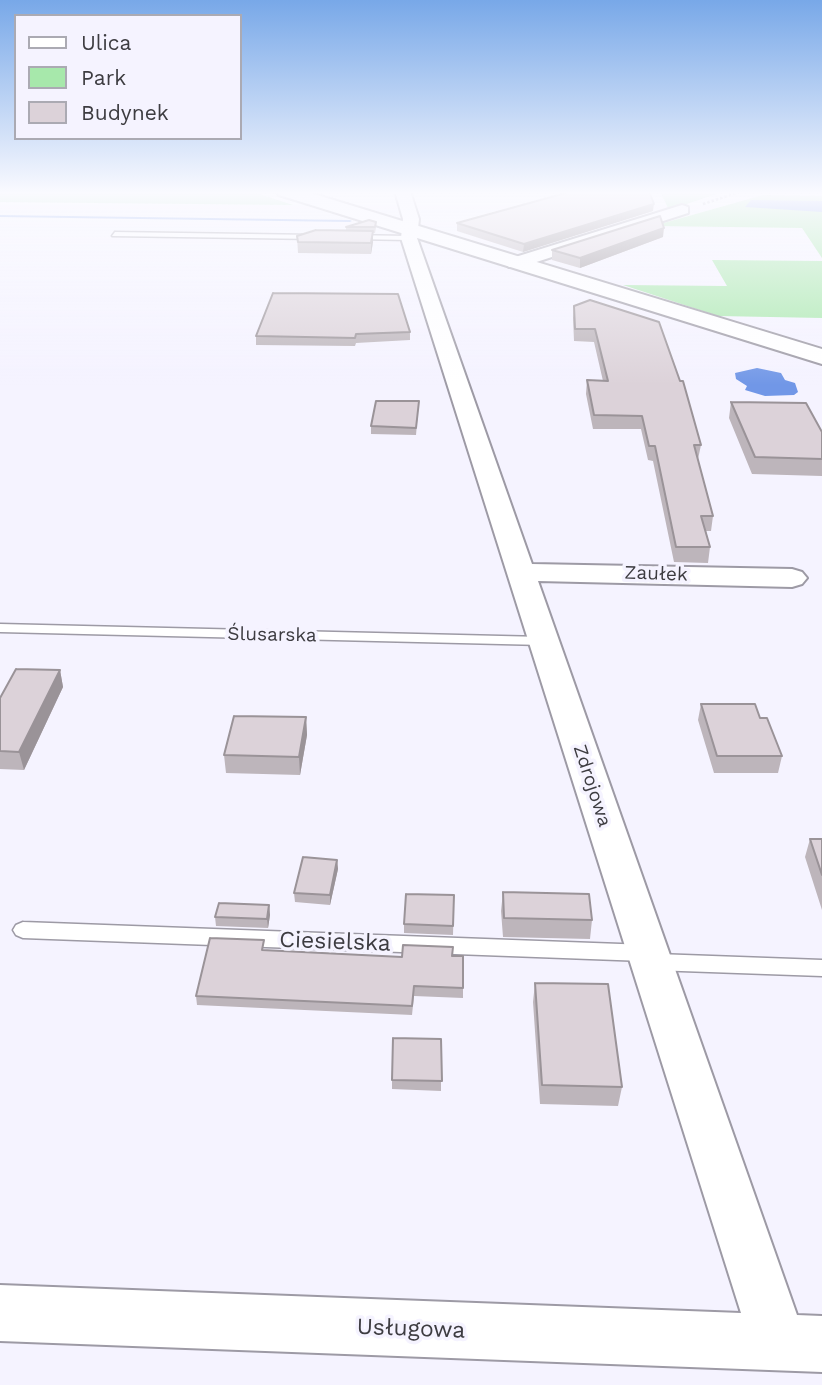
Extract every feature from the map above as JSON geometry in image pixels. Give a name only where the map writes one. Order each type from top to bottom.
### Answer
[{"type":"street","name":"Zdrojowa","points":[[417,256],[649,957],[800,1342]]},
{"type":"street","points":[[488,256],[822,357]]},
{"type":"street","points":[[515,263],[538,256]]},
{"type":"street","name":"Zaułek","points":[[520,572],[792,578]]},
{"type":"street","name":"Usługowa","points":[[0,1313],[800,1342]]},
{"type":"lane","name":"Ślusarska","points":[[0,628],[543,641]]},
{"type":"lane","name":"Ciesielska","points":[[23,930],[649,957],[822,968]]},
{"type":"green space","points":[[712,260],[822,261],[822,318],[718,316],[623,285],[727,286]]},
{"type":"water","points":[[757,368],[781,373],[785,380],[795,383],[798,392],[794,395],[765,396],[745,390],[747,386],[736,379],[735,373]]},
{"type":"building","points":[[273,293],[398,294],[410,332],[356,334],[355,338],[256,336]]},
{"type":"building","points":[[590,300],[659,322],[680,381],[683,381],[701,445],[694,445],[713,516],[701,516],[710,547],[676,547],[655,446],[649,446],[642,416],[594,415],[587,380],[608,381],[595,329],[575,329],[574,306]]},
{"type":"building","points":[[376,401],[419,401],[416,428],[371,426]]},
{"type":"building","points":[[731,402],[806,403],[822,432],[822,459],[755,457]]},
{"type":"building","points":[[16,669],[60,670],[19,752],[0,751],[0,698]]},
{"type":"building","points":[[701,704],[755,704],[760,718],[767,718],[782,756],[717,756]]},
{"type":"building","points":[[234,716],[306,717],[299,757],[224,755]]},
{"type":"building","points":[[810,839],[822,839],[822,875]]},
{"type":"building","points":[[303,857],[337,860],[330,895],[294,893]]},
{"type":"building","points":[[503,892],[589,894],[592,920],[504,918]]},
{"type":"building","points":[[406,894],[454,895],[453,926],[404,924]]},
{"type":"building","points":[[219,903],[269,905],[267,919],[215,917]]},
{"type":"building","points":[[210,938],[264,940],[262,950],[402,957],[403,945],[453,947],[452,956],[463,956],[463,988],[414,986],[412,1006],[196,996]]},
{"type":"building","points":[[535,983],[608,984],[622,1087],[542,1085]]},
{"type":"building","points":[[393,1038],[441,1039],[442,1081],[392,1080]]}]
